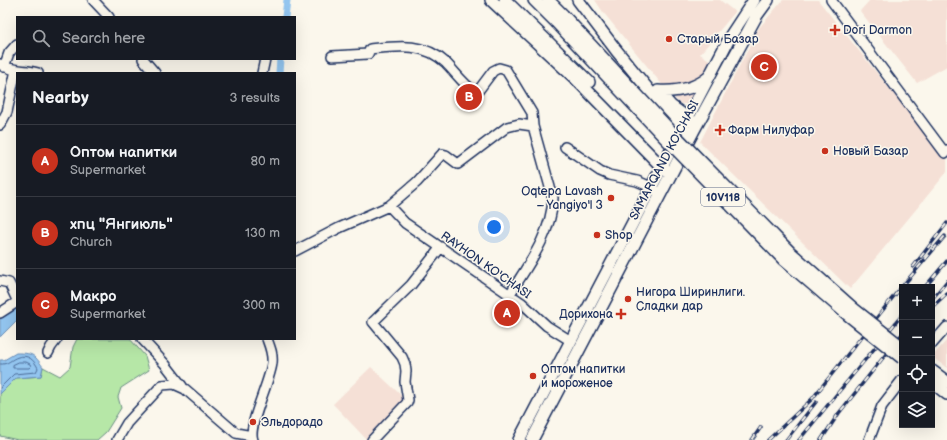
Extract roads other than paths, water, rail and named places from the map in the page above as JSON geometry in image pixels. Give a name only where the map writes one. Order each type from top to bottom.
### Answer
[{"type":"main road","points":[[492,0],[663,163],[674,169]]},
{"type":"main road","points":[[505,0],[575,66],[657,153],[663,163]]},
{"type":"main road","name":"10V118","points":[[534,0],[560,18],[790,252],[854,309],[899,345]]},
{"type":"main road","name":"10V118","points":[[548,0],[560,18],[665,138],[784,260],[848,315],[899,356]]},
{"type":"main road","points":[[578,0],[616,50],[687,132]]},
{"type":"main road","points":[[586,0],[671,106],[693,121]]},
{"type":"main road","name":"SAMARQAND KO'CHASI","points":[[693,121],[709,77],[731,35],[754,0]]},
{"type":"main road","name":"SAMARQAND KO'CHASI","points":[[519,440],[663,163],[687,132],[757,15],[768,0]]},
{"type":"main road","points":[[658,91],[681,91],[702,82],[709,77]]},
{"type":"main road","name":"SAMARQAND KO'CHASI","points":[[532,440],[674,169],[687,132]]},
{"type":"main road","points":[[935,373],[947,382]]},
{"type":"main road","points":[[935,384],[947,394]]},
{"type":"street","points":[[93,0],[108,16]]},
{"type":"street","points":[[831,0],[946,151]]},
{"type":"street","points":[[16,45],[2,65],[16,70],[31,72]]},
{"type":"street","points":[[332,56],[368,54],[370,49],[406,46],[418,47],[439,58],[475,92],[478,91],[493,71],[500,68],[506,70],[532,113],[533,126],[553,198],[553,208],[545,233],[510,294]]},
{"type":"street","points":[[144,60],[154,72]]},
{"type":"street","points":[[262,72],[265,60]]},
{"type":"street","points":[[0,125],[7,112],[16,70]]},
{"type":"street","points":[[296,250],[339,228],[389,206],[417,182],[442,154],[446,155],[458,164],[507,127],[519,124],[533,126]]},
{"type":"street","points":[[565,147],[609,175],[637,181],[651,187],[661,194]]},
{"type":"street","name":"RAYHON KO'CHASI","points":[[389,206],[405,223],[510,294],[547,326],[571,341]]},
{"type":"street","points":[[372,440],[407,403],[408,400],[405,382],[406,371],[402,357],[373,322],[411,285],[441,247]]},
{"type":"street","points":[[0,281],[9,283],[16,299]]},
{"type":"street","points":[[0,313],[16,302]]},
{"type":"street","points":[[935,341],[947,327]]},
{"type":"street","points":[[48,353],[56,340]]},
{"type":"street","points":[[143,340],[185,389],[236,433],[252,438],[252,427],[270,375],[272,362],[271,349],[267,340]]},
{"type":"street","points":[[117,440],[127,423],[162,385],[174,384],[185,389]]},
{"type":"street","points":[[869,440],[882,406],[899,384]]},
{"type":"water","points":[[16,307],[16,321],[0,337],[0,315]]},
{"type":"water","points":[[16,353],[26,353],[35,357],[43,367],[41,376],[16,378],[0,394],[0,360],[4,360]]},
{"type":"waterway","points":[[285,16],[287,0]]},
{"type":"waterway","points":[[279,72],[280,60]]},
{"type":"railway","points":[[913,267],[947,223]]},
{"type":"railway","points":[[768,440],[812,399],[894,296],[945,236]]},
{"type":"railway","points":[[928,284],[947,261]]},
{"type":"railway","points":[[935,295],[947,281]]},
{"type":"railway","points":[[935,304],[947,293]]},
{"type":"railway","points":[[799,440],[899,319]]},
{"type":"railway","points":[[821,440],[839,413],[899,338]]},
{"type":"railway","points":[[786,440],[816,402]]},
{"type":"railway","points":[[752,440],[761,427]]},
{"type":"place","name":"Dori Darmon","points":[[835,30]]},
{"type":"place","name":"Cтарый Базар","points":[[669,39]]},
{"type":"place","name":"Макро","points":[[764,67]]},
{"type":"place","name":"хпц \"Янгиюль\"","points":[[469,97]]},
{"type":"place","name":"Фарм Нилуфар","points":[[720,130]]},
{"type":"place","name":"Новый Базар","points":[[825,151]]},
{"type":"place","name":"Oqtepa Lavash – Yangiyo'l 3","points":[[611,198]]},
{"type":"place","name":"Shop","points":[[597,235]]},
{"type":"place","name":"Нигора Ширинлиги. Сладки дар","points":[[628,299]]},
{"type":"place","name":"Оптом напитки","points":[[507,313]]},
{"type":"place","name":"Дорихона","points":[[621,314]]},
{"type":"place","name":"Оптом напитки и мороженое","points":[[533,376]]},
{"type":"place","name":"Эльдорадо","points":[[253,422]]}]
